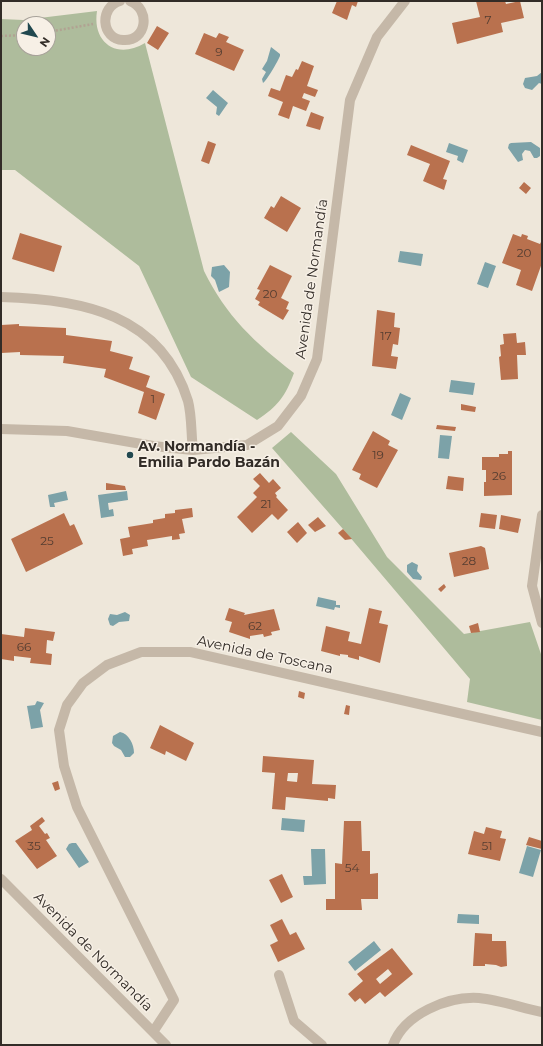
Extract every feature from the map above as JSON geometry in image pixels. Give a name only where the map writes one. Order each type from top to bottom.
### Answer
[{"type":"street","points":[[120,1],[111,5],[107,10],[105,22],[110,34],[122,40],[135,37],[140,33],[145,20],[144,13],[134,2]]},
{"type":"street","name":"Avenida de Normandía","points":[[1,429],[67,431],[153,446],[193,450],[247,445],[278,426],[301,396],[317,359],[350,100],[377,37],[405,1]]},
{"type":"street","points":[[1,297],[79,305],[112,315],[146,334],[170,361],[188,402],[193,450]]},
{"type":"street","points":[[542,515],[532,586],[542,623]]},
{"type":"street","name":"Avenida de Toscana","points":[[152,1032],[174,1000],[77,807],[64,766],[59,730],[66,705],[83,683],[107,665],[141,652],[191,652],[542,732]]},
{"type":"street","name":"Avenida de Normandía","points":[[1,878],[166,1045]]},
{"type":"street","points":[[279,976],[294,1021],[322,1045]]},
{"type":"street","points":[[393,1045],[395,1040],[414,1017],[445,1002],[479,998],[542,1012]]},
{"type":"path","points":[[56,31],[105,22]]},
{"type":"path","points":[[1,36],[16,36]]},
{"type":"green space","points":[[97,11],[96,22],[98,32],[103,40],[109,45],[116,49],[125,50],[135,48],[145,43],[204,271],[222,302],[243,328],[267,351],[294,373],[284,395],[276,405],[257,420],[191,377],[139,266],[15,170],[1,170],[1,19],[16,20],[16,56],[56,56],[56,16]]},
{"type":"green space","points":[[291,432],[336,474],[387,557],[464,634],[530,622],[542,657],[542,720],[467,702],[470,679],[272,448]]},
{"type":"water","points":[[271,47],[280,54],[280,56],[263,83],[262,79],[266,72],[262,69],[267,61]]},
{"type":"water","points":[[542,72],[542,84],[539,83],[532,90],[525,88],[523,84],[525,78],[537,76]]},
{"type":"water","points":[[213,90],[228,103],[219,116],[216,114],[217,107],[206,98]]},
{"type":"water","points":[[531,142],[540,148],[540,156],[534,158],[530,151],[525,150],[522,154],[523,160],[518,162],[508,148],[509,144]]},
{"type":"water","points":[[449,143],[468,150],[463,163],[457,160],[458,156],[446,152]]},
{"type":"water","points":[[400,251],[423,254],[421,266],[398,262]]},
{"type":"water","points":[[485,262],[496,266],[488,288],[477,284]]},
{"type":"water","points":[[224,265],[230,272],[229,287],[219,292],[215,280],[211,276],[212,267]]},
{"type":"water","points":[[451,380],[475,383],[473,395],[449,392]]},
{"type":"water","points":[[400,393],[411,398],[402,420],[391,415]]},
{"type":"water","points":[[440,435],[452,436],[449,459],[438,458]]},
{"type":"water","points":[[66,491],[68,500],[54,503],[55,507],[50,507],[48,495]]},
{"type":"water","points":[[127,491],[128,500],[108,503],[109,510],[113,509],[114,516],[101,518],[98,495]]},
{"type":"water","points":[[412,562],[418,565],[417,571],[422,577],[421,580],[413,579],[407,572],[407,565]]},
{"type":"water","points":[[318,597],[336,601],[336,605],[340,605],[340,608],[335,607],[334,610],[316,606]]},
{"type":"water","points":[[125,612],[130,615],[129,621],[119,622],[113,626],[110,625],[108,619],[110,614],[117,615]]},
{"type":"water","points":[[37,701],[44,703],[40,710],[43,727],[31,729],[27,706],[35,705]]},
{"type":"water","points":[[120,732],[126,735],[132,743],[134,753],[130,757],[125,757],[121,750],[112,743],[113,736]]},
{"type":"water","points":[[282,818],[305,820],[304,832],[281,830]]},
{"type":"water","points":[[76,843],[89,862],[79,868],[66,849],[69,844]]},
{"type":"water","points":[[527,846],[541,850],[533,877],[519,873]]},
{"type":"water","points":[[311,849],[325,849],[326,884],[304,885],[303,876],[312,876]]},
{"type":"water","points":[[458,914],[479,915],[479,924],[457,923]]},
{"type":"water","points":[[374,941],[381,950],[355,971],[348,962]]},
{"type":"building","points":[[337,1],[358,1],[356,7],[352,5],[347,20],[332,13]]},
{"type":"building","points":[[476,1],[505,1],[506,4],[520,1],[524,18],[501,23],[503,32],[457,44],[452,23],[480,17]]},
{"type":"building","points":[[157,26],[169,33],[158,50],[147,43]]},
{"type":"building","points":[[204,33],[216,38],[219,33],[229,37],[226,42],[244,50],[234,71],[195,54]]},
{"type":"building","points":[[302,61],[314,66],[307,86],[318,90],[315,97],[304,93],[302,98],[310,101],[306,111],[293,106],[289,119],[278,115],[283,102],[268,96],[271,88],[280,91],[286,75],[292,77],[296,69],[298,70]]},
{"type":"building","points":[[311,112],[324,117],[320,130],[306,126]]},
{"type":"building","points":[[208,141],[216,144],[209,164],[201,161]]},
{"type":"building","points":[[411,145],[450,161],[443,179],[447,180],[444,190],[423,181],[430,164],[407,155]]},
{"type":"building","points":[[524,182],[531,188],[526,194],[519,188]]},
{"type":"building","points":[[281,196],[301,208],[287,232],[264,218],[271,206],[274,208]]},
{"type":"building","points":[[20,233],[62,246],[54,272],[12,259]]},
{"type":"building","points":[[513,234],[521,237],[522,234],[528,236],[527,239],[540,244],[542,240],[542,263],[532,291],[516,285],[521,270],[502,263]]},
{"type":"building","points":[[270,265],[292,276],[281,298],[289,302],[286,309],[289,310],[283,320],[258,305],[260,302],[255,299],[260,290],[257,289]]},
{"type":"building","points":[[377,310],[395,313],[394,327],[400,328],[398,345],[393,344],[391,356],[398,357],[396,369],[372,366]]},
{"type":"building","points":[[19,324],[19,326],[66,328],[66,335],[112,341],[110,351],[133,357],[129,369],[150,376],[146,387],[165,394],[156,420],[138,413],[144,392],[104,377],[106,369],[63,363],[64,356],[20,355],[20,352],[1,353],[1,325]]},
{"type":"building","points":[[516,333],[517,343],[525,342],[526,355],[517,355],[518,379],[501,380],[499,357],[501,356],[500,345],[504,344],[503,334]]},
{"type":"building","points":[[461,404],[476,407],[475,412],[461,410]]},
{"type":"building","points":[[437,425],[456,427],[455,431],[436,429]]},
{"type":"building","points":[[373,431],[390,441],[388,445],[398,450],[377,488],[359,479],[361,474],[352,470]]},
{"type":"building","points":[[508,451],[512,451],[512,495],[484,496],[486,470],[482,470],[482,457],[499,457],[499,454],[508,454]]},
{"type":"building","points":[[260,473],[269,483],[273,479],[281,488],[275,493],[277,496],[276,497],[288,510],[278,520],[272,514],[252,533],[237,517],[257,497],[253,493],[260,486],[253,479]]},
{"type":"building","points":[[448,476],[464,478],[463,491],[446,489]]},
{"type":"building","points":[[106,483],[125,486],[126,490],[106,490]]},
{"type":"building","points":[[192,508],[193,517],[182,519],[185,533],[179,534],[180,539],[172,540],[172,536],[147,540],[148,546],[132,549],[133,554],[123,556],[120,539],[130,537],[128,527],[153,523],[153,520],[165,518],[165,514],[175,513],[175,510]]},
{"type":"building","points":[[64,513],[70,526],[74,524],[83,544],[26,572],[11,539]]},
{"type":"building","points":[[481,513],[497,515],[495,529],[479,527]]},
{"type":"building","points":[[501,515],[521,519],[518,533],[499,529]]},
{"type":"building","points":[[318,517],[326,526],[315,532],[308,525]]},
{"type":"building","points":[[298,522],[307,533],[297,543],[287,532]]},
{"type":"building","points":[[343,529],[352,539],[345,540],[338,533]]},
{"type":"building","points":[[481,546],[485,548],[489,569],[454,577],[449,553]]},
{"type":"building","points":[[444,584],[446,587],[441,592],[438,589]]},
{"type":"building","points":[[229,608],[245,613],[244,615],[274,609],[280,630],[271,632],[272,635],[264,637],[263,634],[250,636],[250,639],[229,632],[232,622],[225,620]]},
{"type":"building","points":[[369,608],[382,611],[379,623],[388,625],[380,663],[359,656],[359,660],[348,657],[348,655],[340,654],[340,656],[321,651],[326,626],[350,632],[348,641],[361,644]]},
{"type":"building","points":[[478,623],[480,632],[471,633],[469,626]]},
{"type":"building","points":[[25,628],[55,632],[53,641],[47,640],[46,653],[52,654],[51,665],[30,663],[31,658],[14,656],[14,661],[1,659],[1,634],[24,637]]},
{"type":"building","points":[[299,691],[305,693],[304,699],[298,697]]},
{"type":"building","points":[[346,705],[350,706],[349,715],[344,714]]},
{"type":"building","points":[[160,725],[194,743],[186,761],[166,751],[165,755],[150,748]]},
{"type":"building","points":[[263,756],[314,760],[312,784],[336,785],[335,799],[328,798],[328,801],[286,797],[285,810],[272,809],[275,773],[262,772]],"holes":[[[288,773],[298,773],[297,782],[287,781]]]},
{"type":"building","points":[[58,781],[60,789],[55,791],[52,783]]},
{"type":"building","points":[[42,817],[45,821],[39,826],[50,838],[46,840],[57,856],[37,869],[15,841],[32,830],[30,826]]},
{"type":"building","points":[[344,821],[361,821],[362,851],[370,851],[370,874],[378,873],[378,899],[361,899],[362,910],[326,910],[326,899],[335,899],[335,863],[342,864]]},
{"type":"building","points":[[486,827],[502,831],[500,838],[506,839],[500,861],[468,854],[474,831],[484,834]]},
{"type":"building","points":[[529,837],[542,841],[542,849],[526,845]]},
{"type":"building","points":[[282,874],[293,897],[281,903],[269,880]]},
{"type":"building","points":[[282,919],[290,935],[296,932],[305,949],[278,962],[270,945],[278,941],[270,925]]},
{"type":"building","points":[[475,933],[492,934],[492,941],[506,941],[507,966],[501,967],[485,964],[485,966],[473,966]]},
{"type":"building","points":[[392,948],[413,974],[385,997],[380,992],[365,1004],[360,998],[355,1002],[348,994],[363,981],[357,974]],"holes":[[[388,969],[392,974],[380,984],[376,979]]]},
{"type":"place","name":"Av. Normandía - Emilia Pardo Bazán","points":[[130,455]]}]
